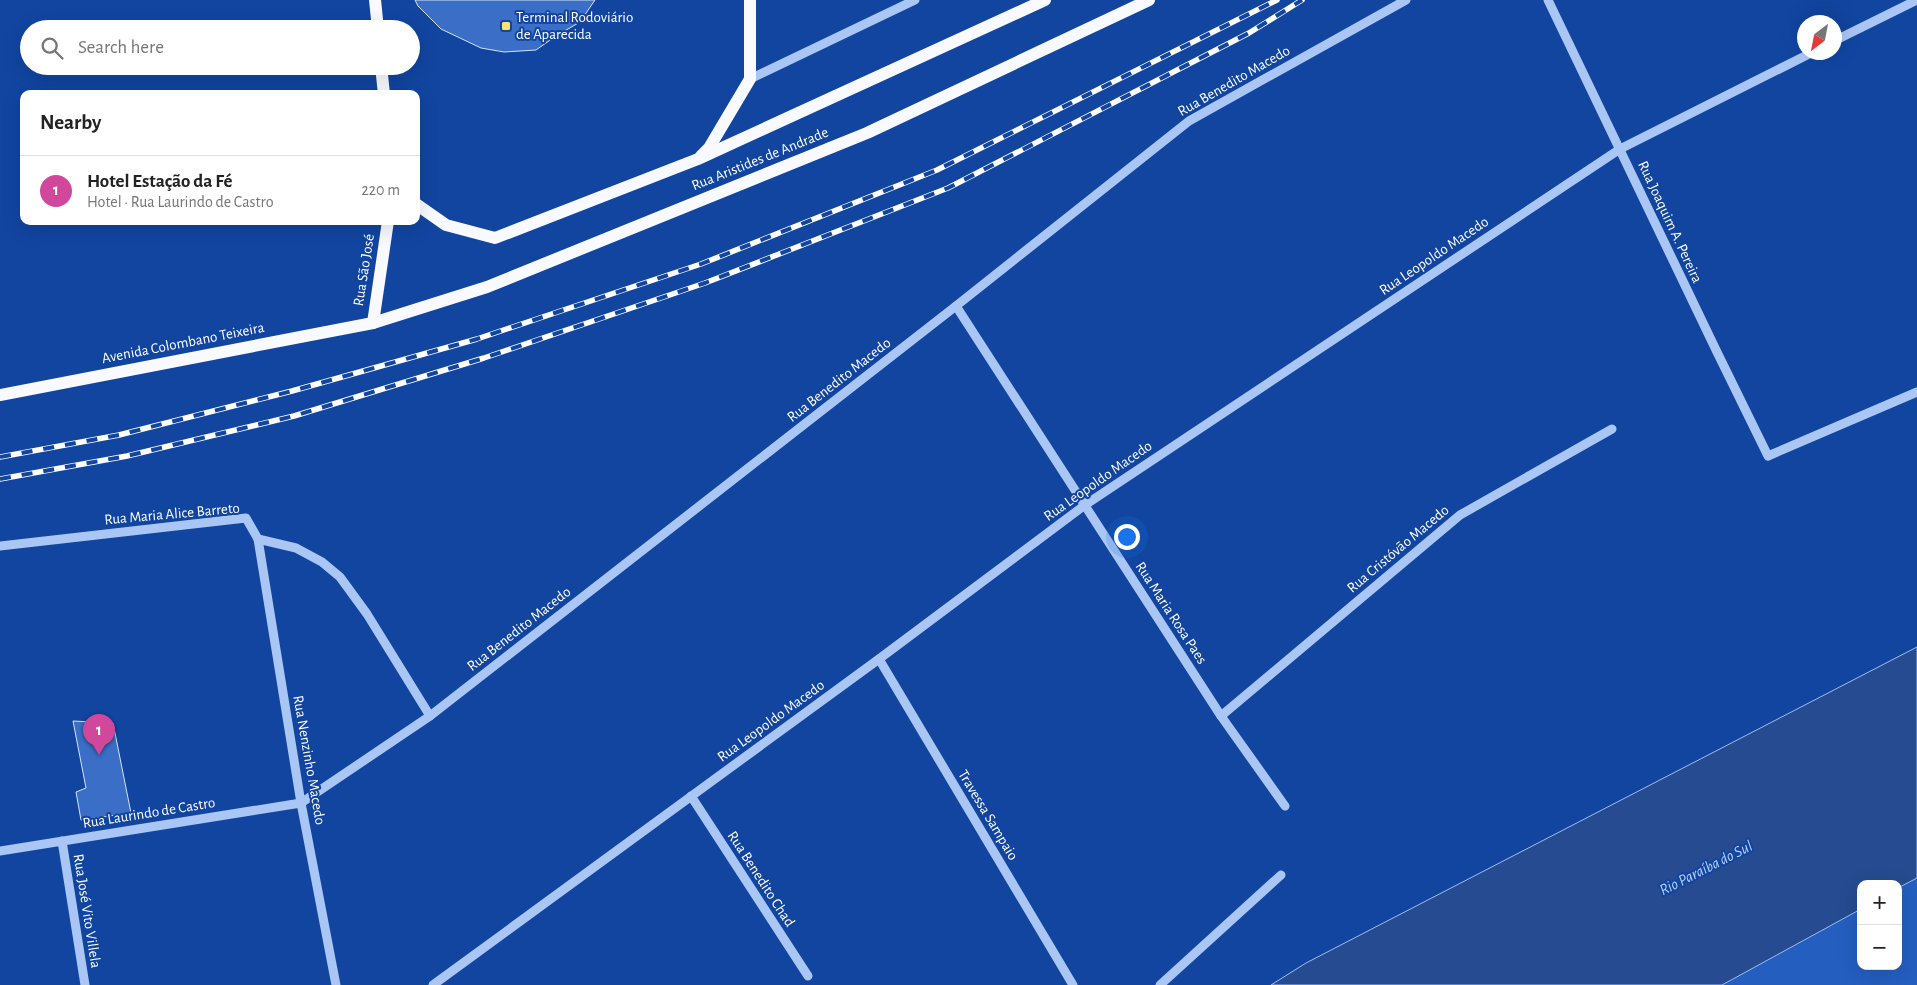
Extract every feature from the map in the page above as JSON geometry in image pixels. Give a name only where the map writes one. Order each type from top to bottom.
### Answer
[{"type":"main road","points":[[375,0],[377,20]]},
{"type":"main road","points":[[698,159],[709,148],[750,79],[750,0]]},
{"type":"main road","name":"Rua Aristides de Andrade","points":[[420,207],[446,225],[495,238],[698,159],[1045,0]]},
{"type":"main road","name":"Rua Aristides de Andrade","points":[[373,324],[487,287],[867,134],[1149,0]]},
{"type":"main road","points":[[382,75],[384,90]]},
{"type":"main road","name":"Rua São José","points":[[373,324],[387,225]]},
{"type":"main road","name":"Avenida Colombano Teixeira","points":[[0,395],[373,324]]},
{"type":"street","points":[[750,79],[915,0]]},
{"type":"street","name":"Rua Benedito Macedo","points":[[301,803],[430,716],[956,306],[1189,121],[1406,0]]},
{"type":"street","name":"Rua Joaquim A. Pereira","points":[[1548,0],[1768,456],[1917,392]]},
{"type":"street","points":[[1842,38],[1917,0]]},
{"type":"street","name":"Rua Leopoldo Macedo","points":[[432,985],[879,659],[1085,505],[1620,149],[1797,60]]},
{"type":"street","name":"Rua Maria Rosa Paes","points":[[956,306],[1220,716],[1285,806]]},
{"type":"street","name":"Rua Cristóvão Macedo","points":[[1220,716],[1460,515],[1612,429]]},
{"type":"street","name":"Rua Maria Alice Barreto","points":[[0,546],[246,518],[258,539]]},
{"type":"street","points":[[258,539],[296,548],[322,562],[340,577],[367,614],[430,716]]},
{"type":"street","name":"Rua Nenzinho Macedo","points":[[258,539],[301,803],[336,985]]},
{"type":"street","name":"Travessa Sampaio","points":[[879,659],[1073,985]]},
{"type":"street","name":"Rua Benedito Chad","points":[[691,796],[808,976]]},
{"type":"street","name":"Rua Laurindo de Castro","points":[[0,851],[301,803]]},
{"type":"street","name":"Rua José Vito Villela","points":[[62,841],[85,985]]},
{"type":"street","points":[[1160,985],[1280,875]]},
{"type":"shaded area","points":[[1917,878],[1917,985],[1722,985],[1857,911],[1857,970],[1902,970],[1902,886]]},
{"type":"water","name":"Rio Paraíba do Sul","points":[[1917,647],[1917,878],[1902,886],[1902,880],[1857,880],[1857,911],[1722,985],[1271,985],[1306,963]]},
{"type":"building","name":"Terminal Rodoviário de Aparecida","points":[[415,0],[595,0],[580,22],[536,50],[504,52],[481,48],[441,29],[418,6]]},
{"type":"building","points":[[73,721],[113,723],[131,813],[81,820],[76,792],[86,788]]},
{"type":"railway","points":[[0,457],[119,435],[292,391],[477,339],[701,264],[937,170],[1277,0]]},
{"type":"railway","points":[[0,479],[127,456],[294,416],[484,358],[705,283],[948,188],[1249,33],[1302,0]]},
{"type":"place","name":"Terminal Rodoviário de Aparecida","points":[[506,26]]},
{"type":"place","name":"Hotel Estação da Fé","points":[[99,755]]}]
